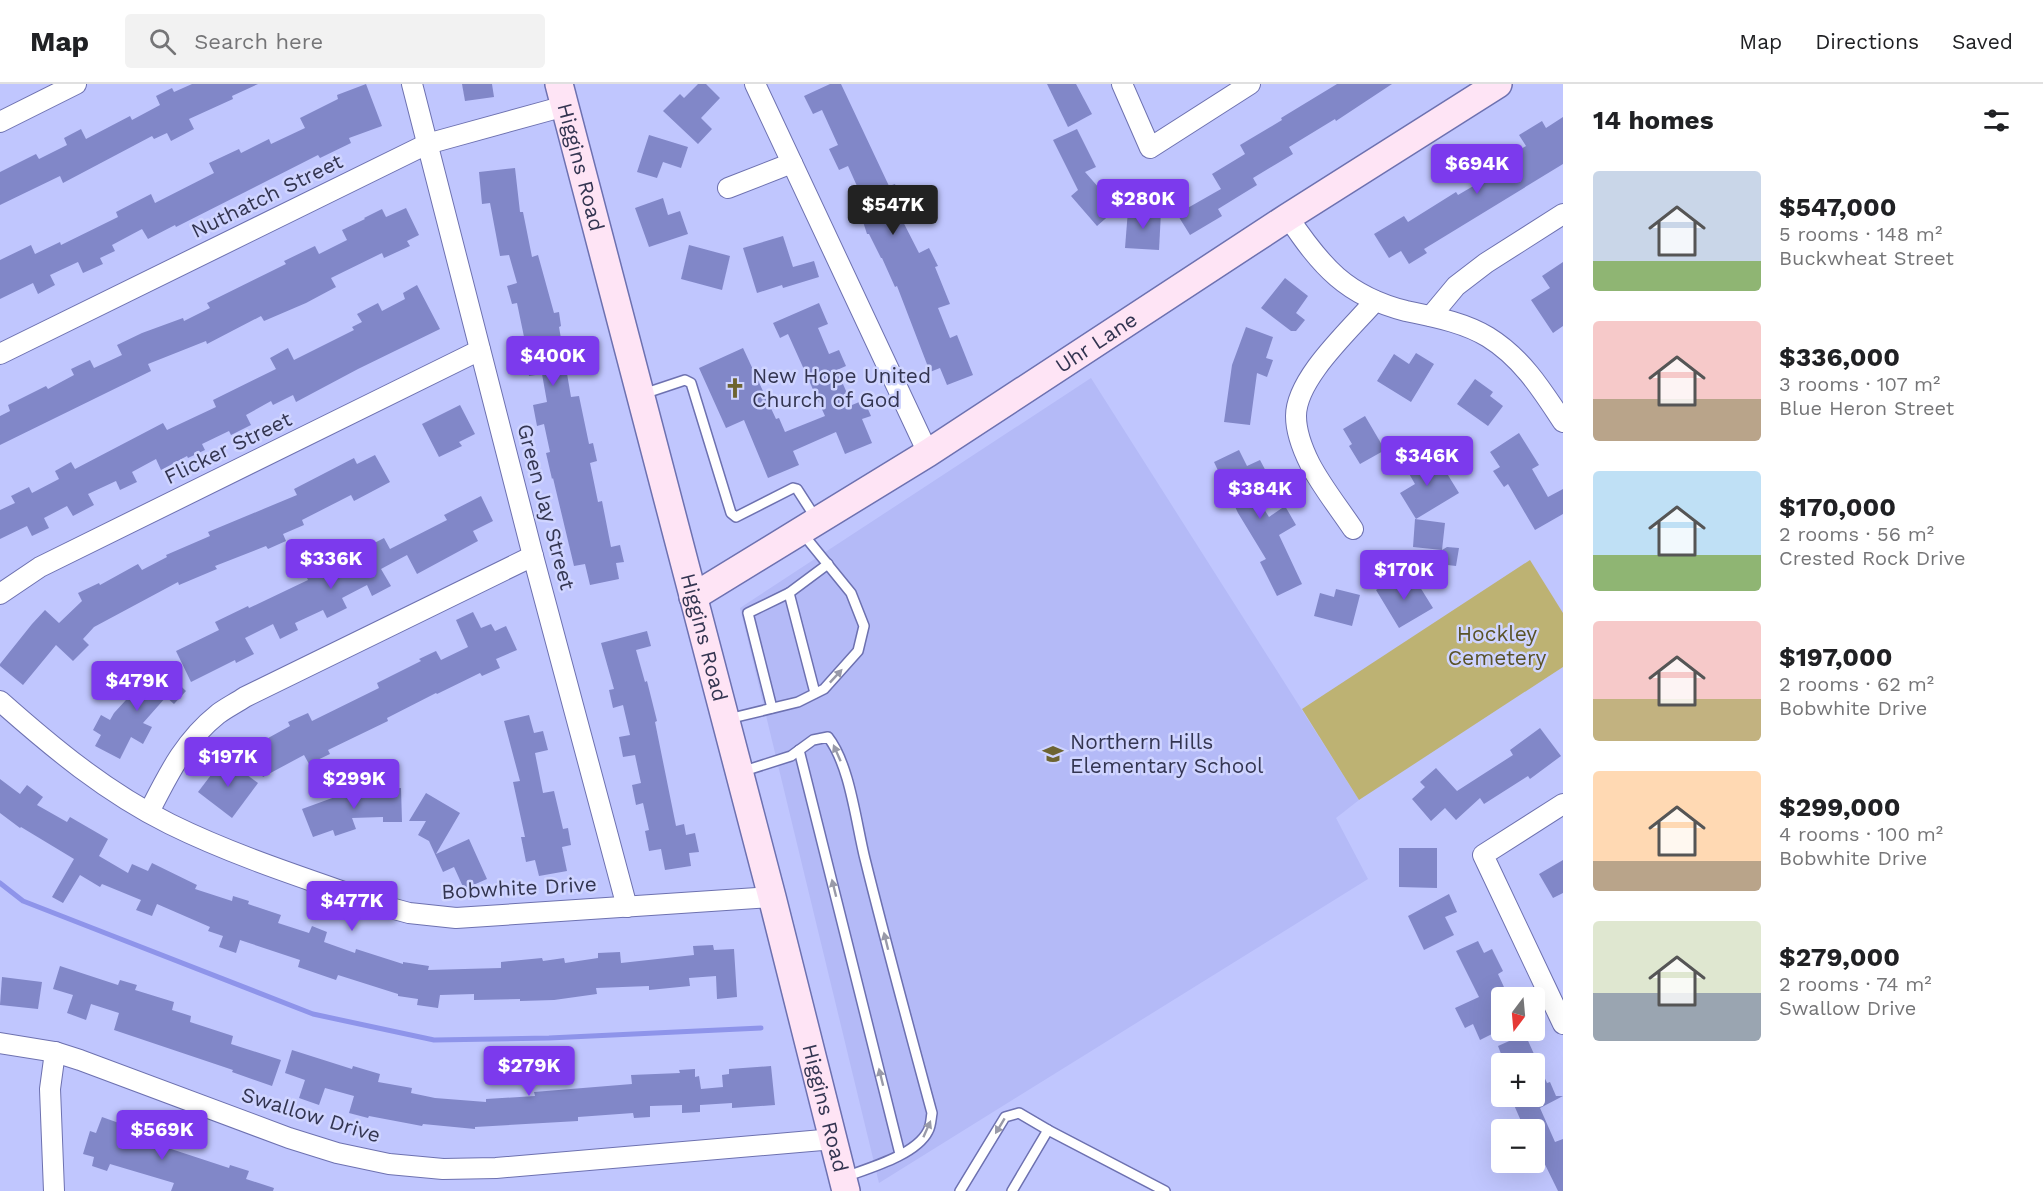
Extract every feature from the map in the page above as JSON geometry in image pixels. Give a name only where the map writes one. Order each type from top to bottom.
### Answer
[{"type":"street","points":[[0,122],[76,84]]},
{"type":"street","name":"Green Jay Street","points":[[412,84],[533,556],[627,907]]},
{"type":"street","points":[[755,84],[928,453]]},
{"type":"street","points":[[1122,84],[1150,148],[1250,84]]},
{"type":"street","name":"Uhr Lane","points":[[693,597],[928,453],[1288,217],[1498,84]]},
{"type":"street","name":"Nuthatch Street","points":[[0,354],[427,144],[562,95]]},
{"type":"street","name":"Higgins Road","points":[[562,95],[740,772],[845,1184]]},
{"type":"street","points":[[728,188],[792,163]]},
{"type":"street","points":[[1431,316],[1456,286],[1486,263],[1563,214]]},
{"type":"street","points":[[1288,217],[1326,269],[1354,291],[1398,309],[1473,329],[1501,346],[1525,368],[1563,422]]},
{"type":"street","points":[[1353,529],[1310,464],[1298,432],[1296,415],[1299,399],[1310,376],[1376,301]]},
{"type":"street","name":"Flicker Street","points":[[0,594],[40,567],[480,350]]},
{"type":"street","points":[[149,812],[182,751],[193,737],[219,713],[245,697],[533,556]]},
{"type":"street","name":"Bobwhite Drive","points":[[0,701],[55,750],[111,790],[170,824],[233,852],[409,913],[456,918],[772,897]]},
{"type":"street","points":[[1563,804],[1483,855],[1563,1024]]},
{"type":"street","name":"Swallow Drive","points":[[0,1043],[55,1052],[289,1138],[337,1153],[389,1164],[443,1169],[496,1168],[834,1139]]},
{"type":"street","points":[[54,1191],[50,1089],[55,1052]]},
{"type":"lane","points":[[640,395],[685,380],[691,384],[731,513],[736,517],[793,488],[797,489],[810,526],[828,564],[851,594],[864,626],[858,651],[824,689],[798,702],[726,720]]},
{"type":"lane","points":[[772,708],[748,613],[789,593],[828,564]]},
{"type":"lane","points":[[789,593],[815,693]]},
{"type":"lane","points":[[740,772],[791,756],[813,740],[828,737],[837,748],[847,778],[865,860],[932,1113],[928,1132],[914,1147],[845,1184]]},
{"type":"lane","points":[[799,750],[900,1154]]},
{"type":"lane","points":[[960,1191],[1005,1117],[1019,1113],[1048,1131],[1165,1191]]},
{"type":"lane","points":[[1012,1191],[1048,1131]]},
{"type":"shaded area","name":"Northern Hills Elementary School","points":[[1091,378],[1359,800],[1336,818],[1368,879],[879,1183],[740,608]]},
{"type":"green space","name":"Hockley Cemetery","points":[[1530,560],[1563,613],[1563,667],[1359,800],[1302,709]]},
{"type":"building","points":[[192,84],[258,84],[232,96],[233,99],[189,119],[194,129],[171,141],[167,133],[154,139],[152,136],[63,183],[60,176],[0,205],[0,172],[36,154],[39,159],[67,145],[64,138],[81,129],[86,139],[130,116],[132,120],[160,105],[156,96],[172,88],[174,92]]},
{"type":"building","points":[[366,84],[382,126],[349,138],[351,143],[320,158],[318,155],[176,227],[175,225],[148,239],[142,229],[112,245],[115,251],[100,258],[103,264],[83,273],[78,262],[50,275],[55,285],[38,294],[33,283],[0,299],[0,260],[31,245],[35,254],[60,242],[61,245],[118,217],[116,212],[151,194],[155,203],[214,173],[209,163],[239,149],[241,153],[269,139],[271,144],[305,128],[300,118],[338,99],[337,95]]},
{"type":"building","points":[[462,84],[492,84],[494,97],[465,101]]},
{"type":"building","points":[[698,84],[706,84],[720,98],[701,118],[712,129],[698,144],[663,111],[680,94],[684,98]]},
{"type":"building","points":[[830,84],[841,84],[889,186],[895,184],[902,206],[896,208],[919,253],[929,248],[938,266],[935,267],[950,304],[938,308],[950,338],[957,335],[973,375],[947,385],[940,368],[930,372],[897,286],[895,287],[882,258],[867,234],[855,197],[861,195],[848,166],[839,170],[829,149],[838,145],[822,110],[813,114],[804,96]]},
{"type":"building","points":[[1047,84],[1076,84],[1092,114],[1068,127]]},
{"type":"building","points":[[1337,84],[1392,84],[1336,121],[1335,119],[1289,147],[1293,154],[1253,178],[1257,185],[1218,209],[1222,216],[1190,235],[1177,214],[1221,189],[1212,174],[1245,154],[1240,145]]},
{"type":"building","points":[[1563,117],[1563,164],[1424,249],[1427,253],[1409,264],[1401,251],[1389,258],[1374,234],[1404,216],[1408,222],[1456,192],[1458,195],[1516,161],[1512,154],[1526,146],[1519,135],[1542,121],[1546,128]]},
{"type":"building","points":[[1077,129],[1096,167],[1085,172],[1107,197],[1110,195],[1120,206],[1097,226],[1071,196],[1078,190],[1053,140]]},
{"type":"building","points":[[649,135],[688,147],[681,168],[663,162],[657,178],[637,172]]},
{"type":"building","points":[[515,168],[520,212],[523,212],[532,257],[538,255],[554,313],[559,312],[561,326],[559,327],[571,397],[579,396],[589,444],[593,443],[597,461],[590,463],[598,502],[602,501],[611,547],[620,545],[624,562],[616,563],[619,579],[590,585],[585,564],[574,566],[546,453],[550,452],[544,424],[537,426],[533,405],[547,402],[542,374],[529,376],[526,356],[528,356],[517,303],[512,304],[507,286],[517,283],[509,255],[500,256],[490,203],[482,204],[479,172]]},
{"type":"building","points":[[663,198],[668,215],[680,211],[688,234],[649,247],[635,208]]},
{"type":"building","points":[[406,208],[419,235],[407,241],[410,246],[384,258],[382,253],[331,278],[336,287],[306,303],[264,321],[261,316],[207,344],[206,341],[148,364],[151,371],[0,445],[0,416],[10,411],[8,405],[46,386],[48,389],[74,375],[71,369],[90,360],[94,368],[122,355],[117,345],[183,318],[184,321],[210,308],[207,303],[286,264],[284,261],[315,246],[319,254],[347,240],[342,230],[382,209],[386,217]]},
{"type":"building","points":[[1128,210],[1161,212],[1159,250],[1125,248]]},
{"type":"building","points":[[783,236],[793,267],[814,261],[819,277],[757,293],[743,248]]},
{"type":"building","points":[[689,245],[730,256],[722,290],[681,279]]},
{"type":"building","points":[[1563,262],[1563,326],[1553,333],[1531,300],[1550,288],[1542,276]]},
{"type":"building","points":[[1285,278],[1308,296],[1296,313],[1305,320],[1296,331],[1291,331],[1261,308]]},
{"type":"building","points":[[417,285],[440,329],[296,402],[293,395],[273,405],[271,401],[246,415],[251,425],[231,435],[229,431],[202,444],[205,450],[188,458],[187,456],[161,470],[156,459],[132,472],[137,482],[120,490],[116,481],[88,494],[94,505],[73,516],[67,506],[44,518],[49,528],[32,536],[27,526],[0,539],[0,510],[15,503],[11,496],[29,487],[32,493],[59,479],[55,471],[71,462],[75,469],[163,423],[167,430],[216,407],[213,400],[276,369],[270,358],[288,348],[294,360],[354,330],[352,327],[362,322],[357,314],[378,303],[382,311],[405,299],[403,293]]},
{"type":"building","points":[[819,303],[828,324],[818,328],[829,354],[839,350],[846,366],[837,370],[852,405],[864,400],[871,416],[862,419],[872,443],[845,454],[836,432],[793,451],[799,465],[768,478],[744,420],[726,428],[699,368],[743,348],[776,419],[779,418],[785,432],[825,416],[788,334],[780,338],[773,323]]},
{"type":"building","points":[[1246,327],[1273,337],[1266,358],[1273,360],[1267,377],[1257,373],[1250,425],[1224,422],[1232,365]]},
{"type":"building","points":[[1416,353],[1434,364],[1411,402],[1377,381],[1394,354],[1409,364]]},
{"type":"building","points":[[1475,379],[1493,392],[1490,396],[1503,406],[1488,426],[1457,404]]},
{"type":"building","points":[[460,405],[475,434],[459,442],[462,446],[439,457],[422,424]]},
{"type":"building","points":[[1365,416],[1385,450],[1360,464],[1349,446],[1352,444],[1343,429]]},
{"type":"building","points":[[1519,433],[1539,465],[1532,469],[1548,497],[1563,489],[1563,514],[1535,530],[1508,484],[1504,487],[1493,471],[1500,467],[1490,452]]},
{"type":"building","points":[[1239,450],[1247,466],[1260,460],[1269,477],[1250,487],[1269,517],[1285,506],[1296,525],[1279,535],[1302,584],[1277,596],[1260,562],[1266,559],[1238,513],[1214,462]]},
{"type":"building","points":[[1424,453],[1435,472],[1443,467],[1459,493],[1416,519],[1400,493],[1415,484],[1404,465]]},
{"type":"building","points":[[375,455],[390,482],[354,501],[351,495],[302,520],[304,525],[283,534],[286,541],[268,549],[266,546],[215,566],[217,569],[179,585],[178,582],[94,627],[83,639],[89,645],[73,661],[56,645],[23,685],[0,666],[45,610],[59,623],[82,601],[78,593],[99,583],[100,585],[138,564],[142,570],[167,557],[166,555],[210,536],[208,532],[297,495],[294,489],[354,458],[357,464]]},
{"type":"building","points":[[481,496],[493,521],[473,531],[478,541],[417,574],[407,555],[381,569],[391,586],[372,596],[367,585],[342,598],[347,608],[327,618],[323,610],[295,623],[298,630],[280,639],[273,624],[245,638],[254,654],[236,663],[235,660],[191,682],[176,651],[219,630],[215,622],[308,580],[305,574],[320,567],[324,577],[354,562],[351,555],[384,538],[390,549],[447,520],[444,515]]},
{"type":"building","points":[[1415,519],[1445,523],[1442,550],[1413,547]]},
{"type":"building","points":[[1447,547],[1459,548],[1456,566],[1422,562]]},
{"type":"building","points":[[1398,576],[1405,586],[1415,579],[1433,608],[1399,628],[1376,590]]},
{"type":"building","points":[[1336,589],[1360,595],[1352,626],[1314,616],[1320,593],[1334,597]]},
{"type":"building","points":[[473,612],[481,628],[491,624],[495,631],[506,626],[517,650],[496,659],[500,668],[482,676],[480,673],[436,693],[387,718],[388,721],[328,750],[330,754],[309,764],[304,755],[263,777],[248,749],[290,726],[288,722],[308,713],[312,721],[379,688],[377,683],[436,651],[441,660],[468,647],[456,620]]},
{"type":"building","points":[[647,631],[651,646],[636,650],[657,721],[655,722],[676,826],[684,824],[686,835],[695,833],[699,852],[689,853],[691,866],[665,870],[661,849],[649,851],[645,831],[649,830],[643,803],[636,805],[632,785],[641,783],[635,755],[623,757],[619,737],[630,735],[623,705],[613,708],[609,690],[614,689],[601,643]]},
{"type":"building","points":[[154,661],[186,691],[174,704],[166,697],[143,723],[152,727],[143,744],[131,737],[120,759],[95,746],[101,735],[93,730],[101,715],[110,720],[148,676],[144,672]]},
{"type":"building","points":[[529,715],[534,733],[543,731],[548,750],[535,753],[543,793],[554,791],[563,829],[568,828],[571,845],[562,847],[567,871],[539,876],[535,860],[526,862],[521,837],[525,837],[513,782],[520,781],[504,721]]},
{"type":"building","points":[[1540,728],[1561,756],[1530,779],[1528,776],[1484,804],[1480,798],[1456,820],[1445,808],[1431,821],[1412,799],[1425,787],[1420,782],[1436,768],[1457,791],[1513,755],[1510,750]]},
{"type":"building","points":[[224,758],[258,783],[232,818],[198,792]]},
{"type":"building","points":[[0,779],[20,794],[27,785],[43,797],[37,805],[67,822],[70,817],[108,839],[99,856],[128,873],[132,864],[148,871],[152,863],[197,885],[195,889],[232,901],[233,896],[249,901],[248,904],[281,915],[278,923],[309,933],[312,926],[327,932],[324,942],[355,953],[356,949],[403,964],[403,962],[429,966],[428,970],[501,968],[501,962],[542,958],[543,961],[564,958],[565,963],[598,958],[598,953],[620,952],[621,963],[694,955],[693,946],[713,945],[714,950],[734,949],[737,997],[717,999],[716,976],[689,978],[690,986],[649,990],[649,986],[596,988],[597,994],[554,1000],[474,1000],[474,994],[440,995],[438,1008],[417,1005],[418,999],[398,996],[398,994],[338,975],[336,980],[298,967],[300,960],[240,940],[236,953],[219,947],[223,936],[208,931],[210,927],[157,904],[152,916],[136,910],[141,900],[102,884],[100,887],[80,875],[63,903],[52,897],[74,859],[20,828],[0,813]]},
{"type":"building","points":[[401,788],[402,822],[383,822],[383,817],[352,818],[356,829],[335,836],[333,830],[313,837],[302,809],[357,789]]},
{"type":"building","points":[[426,793],[460,813],[436,854],[469,839],[487,879],[464,889],[454,867],[443,872],[429,841],[418,835],[426,821],[409,821]]},
{"type":"building","points":[[1399,848],[1437,848],[1437,888],[1399,887]]},
{"type":"building","points":[[1563,860],[1563,893],[1553,898],[1539,874]]},
{"type":"building","points":[[1449,894],[1457,912],[1445,917],[1454,935],[1424,950],[1408,916]]},
{"type":"building","points":[[1478,941],[1484,953],[1492,949],[1503,971],[1498,974],[1504,987],[1491,987],[1491,1034],[1480,1040],[1473,1024],[1465,1028],[1455,1008],[1479,997],[1456,951]]},
{"type":"building","points":[[60,966],[118,985],[120,980],[137,985],[135,990],[174,1002],[172,1010],[191,1016],[190,1022],[233,1036],[231,1044],[281,1060],[272,1086],[232,1072],[233,1070],[114,1030],[119,1013],[91,1004],[86,1020],[67,1013],[73,995],[53,989]]},
{"type":"building","points":[[2,977],[42,982],[38,1009],[0,1005]]},
{"type":"building","points":[[1509,1041],[1528,1041],[1534,1053],[1501,1053],[1498,1046]]},
{"type":"building","points":[[292,1050],[352,1069],[353,1066],[380,1074],[378,1082],[412,1088],[411,1093],[435,1098],[486,1102],[486,1099],[535,1096],[534,1092],[632,1084],[631,1075],[680,1073],[679,1070],[695,1069],[695,1077],[699,1076],[701,1089],[723,1087],[722,1075],[729,1074],[729,1069],[771,1066],[775,1105],[732,1108],[732,1103],[700,1105],[700,1112],[682,1113],[682,1105],[650,1106],[650,1117],[634,1118],[633,1113],[578,1117],[578,1121],[475,1127],[475,1129],[423,1124],[422,1126],[349,1113],[354,1096],[325,1088],[319,1105],[299,1098],[305,1080],[285,1073]]},
{"type":"building","points":[[1545,1079],[1547,1083],[1550,1082],[1556,1096],[1563,1096],[1545,1105]]},
{"type":"building","points":[[1515,1107],[1542,1107],[1540,1108],[1545,1119],[1520,1119]]},
{"type":"building","points":[[102,1117],[164,1139],[162,1146],[229,1168],[230,1165],[249,1171],[246,1179],[274,1188],[273,1191],[171,1191],[174,1183],[110,1164],[107,1171],[92,1166],[94,1157],[83,1154],[90,1131],[96,1133]]},
{"type":"building","points":[[1545,1119],[1555,1142],[1563,1139],[1563,1191],[1558,1191],[1545,1164]]},
{"type":"waterway","points":[[0,883],[23,901],[313,1014],[434,1040],[549,1038],[761,1028]]},
{"type":"place","name":"New Hope United Church of God","points":[[735,388]]},
{"type":"place","name":"Northern Hills Elementary School","points":[[1053,754]]}]
